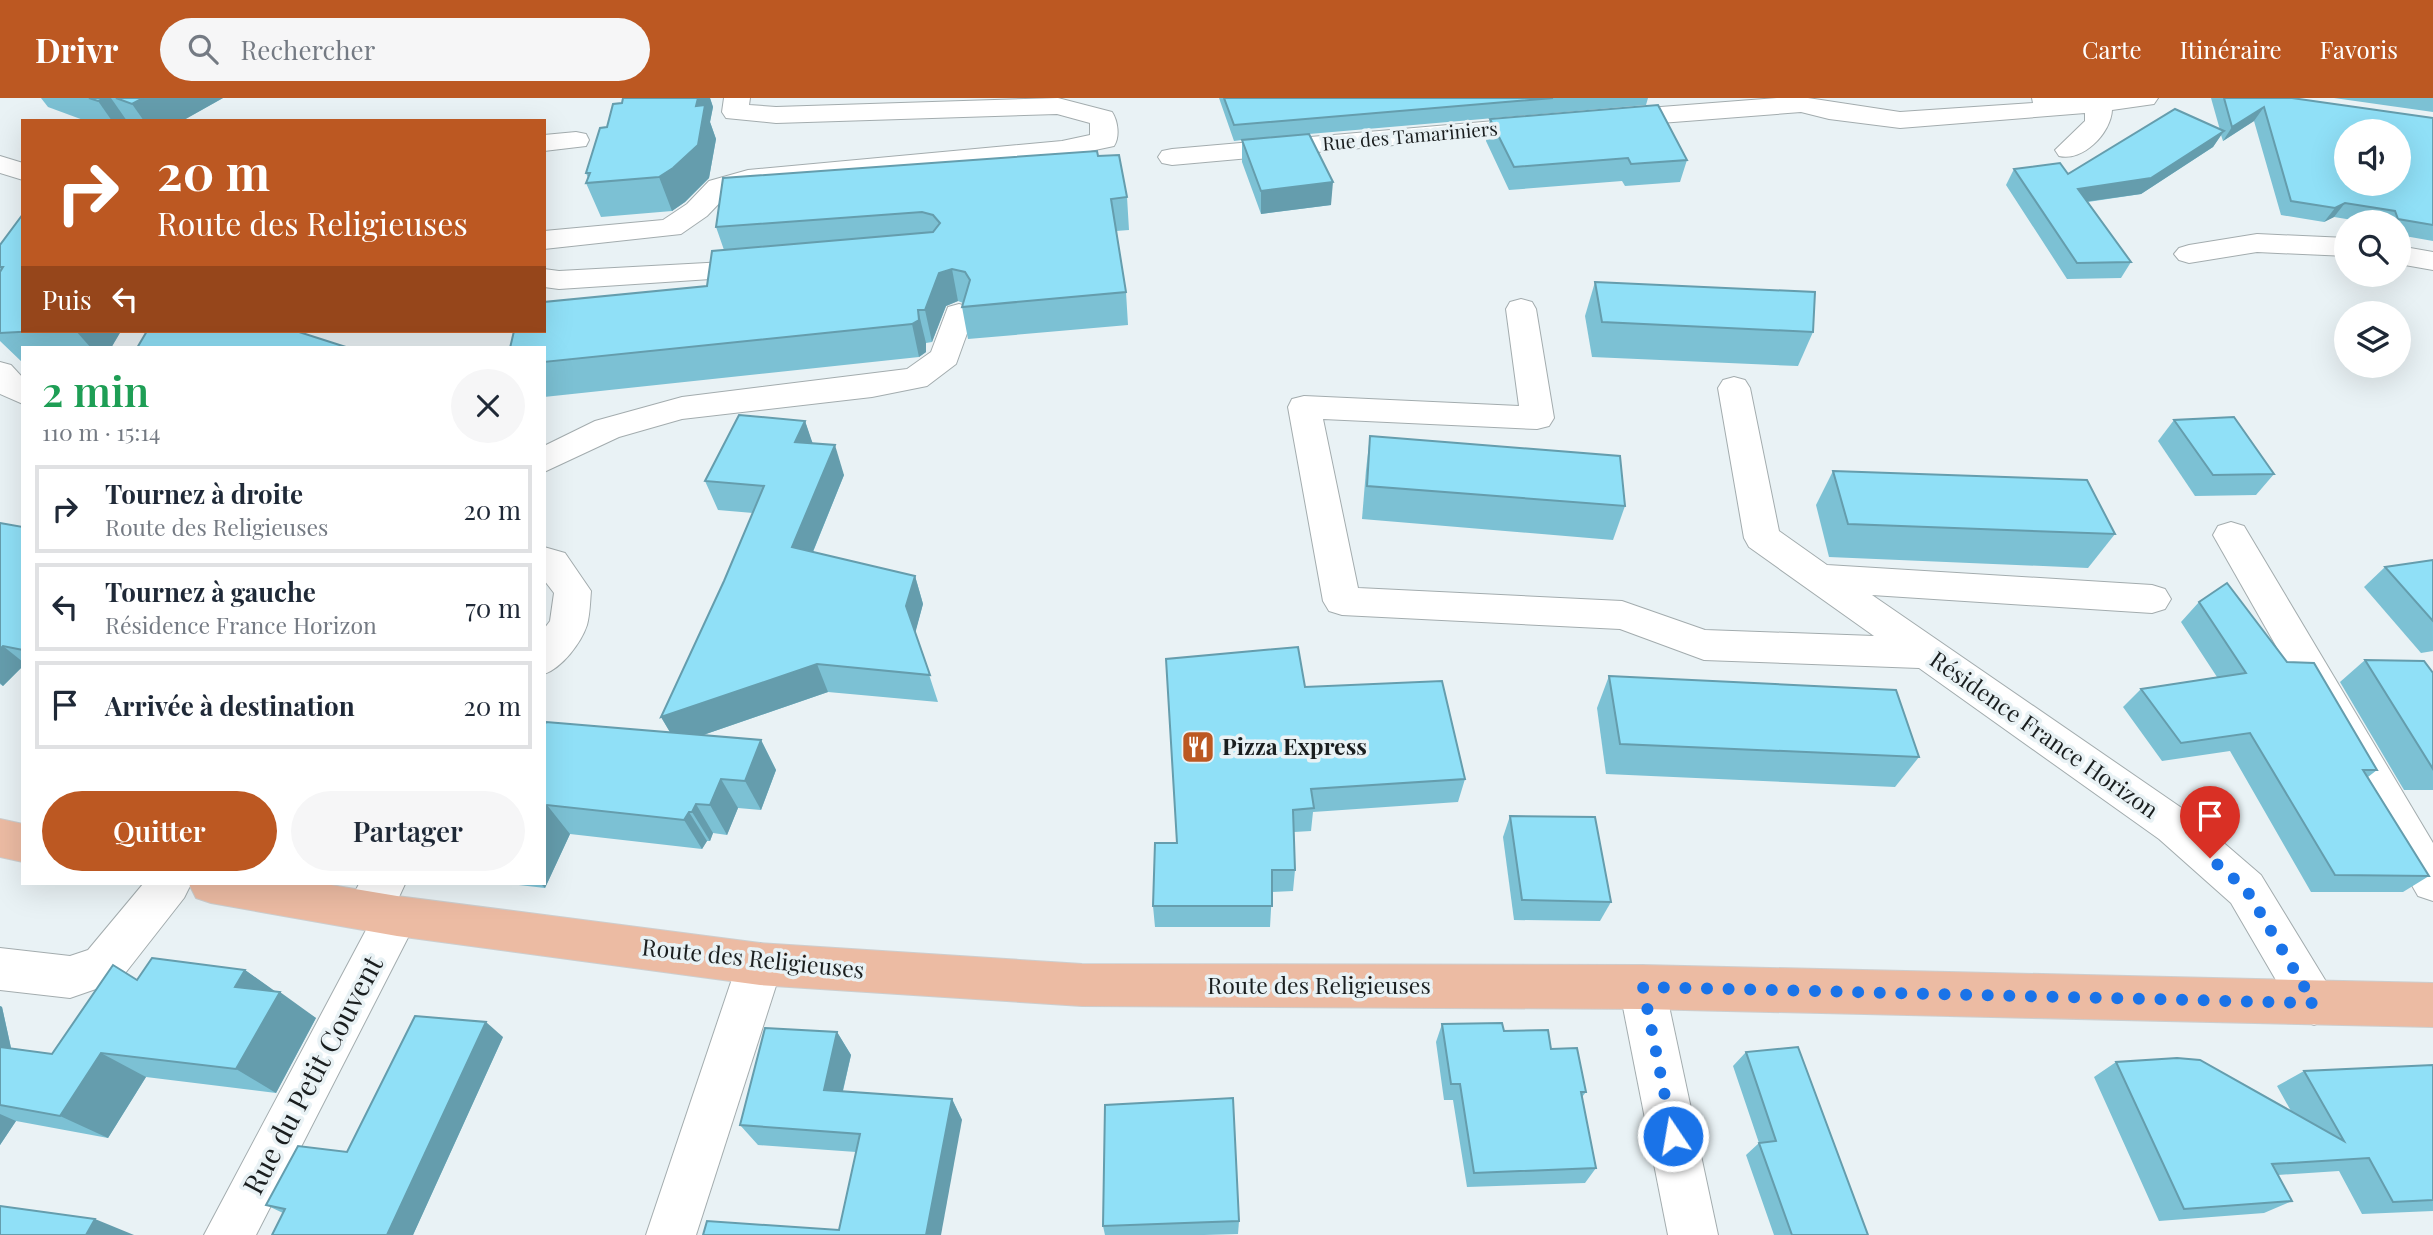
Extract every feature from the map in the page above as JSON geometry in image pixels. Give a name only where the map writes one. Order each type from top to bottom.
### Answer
[{"type":"main road","points":[[0,838],[21,843]]},
{"type":"main road","name":"Route des Religieuses","points":[[220,885],[382,903],[760,964],[1082,985],[1643,987],[2433,1005]]},
{"type":"street","points":[[546,240],[671,229],[697,210],[719,187],[748,178],[1062,149],[1104,141],[1103,118],[1058,106],[776,115],[735,113],[737,98]]},
{"type":"street","points":[[2038,98],[2066,108]]},
{"type":"street","name":"Rue des Tamariniers","points":[[1172,158],[1795,101],[1829,111],[1900,120],[2066,108],[2145,98]]},
{"type":"street","points":[[2069,150],[2098,123],[2099,104]]},
{"type":"street","points":[[546,143],[576,140]]},
{"type":"street","points":[[0,164],[21,171]]},
{"type":"street","points":[[2189,254],[2257,243],[2334,246]]},
{"type":"street","points":[[2411,257],[2433,261]]},
{"type":"street","points":[[546,278],[573,280],[792,267]]},
{"type":"street","points":[[1521,309],[1537,418],[1304,407],[1342,601],[1622,615],[1704,645],[1927,653]]},
{"type":"street","points":[[546,459],[607,429],[682,408],[872,386],[916,378],[945,357],[958,314]]},
{"type":"street","points":[[0,373],[14,389],[21,392]]},
{"type":"street","name":"Résidence France Horizon","points":[[1734,388],[1762,538],[2174,826],[2246,889],[2314,1003]]},
{"type":"street","points":[[2231,535],[2433,883]]},
{"type":"street","points":[[546,562],[552,563],[573,591],[568,625],[546,656]]},
{"type":"street","points":[[1819,578],[2152,599]]},
{"type":"street","points":[[0,969],[70,977],[103,966],[168,885]]},
{"type":"street","name":"Rue du Petit Couvent","points":[[229,1235],[382,903]]},
{"type":"street","points":[[671,1235],[760,964]]},
{"type":"street","points":[[1643,987],[1693,1235]]},
{"type":"building","points":[[116,98],[143,98],[132,104]]},
{"type":"building","points":[[623,98],[698,98],[696,106],[705,105],[698,145],[659,177],[586,183],[590,173],[586,173],[600,128],[607,127],[613,104],[622,103]]},
{"type":"building","points":[[1224,98],[1553,98],[1234,125]]},
{"type":"building","points":[[2224,98],[2292,98],[2433,118],[2433,225],[2411,221],[2411,210],[2389,210],[2345,203],[2335,208],[2291,201],[2264,107],[2232,127]]},
{"type":"building","points":[[1658,105],[1687,160],[1631,164],[1628,158],[1514,167],[1490,119]]},
{"type":"building","points":[[2175,109],[2224,131],[2151,178],[2078,189],[2131,262],[2077,263],[2014,169],[2060,163],[2068,174]]},
{"type":"building","points":[[1309,134],[1333,182],[1261,191],[1242,140]]},
{"type":"building","points":[[1097,151],[1098,156],[1119,155],[1127,197],[1111,199],[1126,292],[962,307],[970,280],[965,272],[952,269],[939,273],[925,310],[918,310],[919,320],[912,324],[546,362],[546,346],[510,346],[514,333],[546,333],[546,302],[707,286],[712,251],[933,232],[940,223],[933,215],[922,212],[716,227],[723,178]]},
{"type":"building","points":[[21,217],[21,332],[0,333],[0,272],[3,267],[0,267],[0,245]]},
{"type":"building","points":[[1595,282],[1815,292],[1813,332],[1602,322]]},
{"type":"building","points":[[146,333],[302,333],[343,346],[138,346]]},
{"type":"building","points":[[739,415],[805,421],[795,442],[835,445],[792,547],[915,576],[906,606],[930,675],[817,664],[661,717],[724,581],[764,486],[705,481]]},
{"type":"building","points":[[2234,417],[2274,474],[2213,475],[2174,420]]},
{"type":"building","points":[[1370,436],[1620,456],[1625,506],[1367,486]]},
{"type":"building","points":[[1833,471],[2087,480],[2115,534],[1848,524]]},
{"type":"building","points":[[0,523],[21,527],[21,650],[3,646],[0,649]]},
{"type":"building","points":[[2433,560],[2433,621],[2385,567]]},
{"type":"building","points":[[2227,583],[2287,662],[2314,663],[2377,770],[2363,770],[2429,876],[2335,875],[2250,733],[2181,743],[2141,689],[2246,673],[2199,602]]},
{"type":"building","points":[[1298,647],[1305,687],[1442,681],[1465,779],[1311,789],[1314,808],[1293,810],[1295,870],[1272,870],[1272,906],[1153,906],[1155,843],[1177,843],[1166,659]]},
{"type":"building","points":[[2365,660],[2424,661],[2433,673],[2433,769]]},
{"type":"building","points":[[1609,676],[1896,690],[1919,757],[1620,744]]},
{"type":"building","points":[[546,722],[761,740],[745,781],[721,779],[710,805],[696,804],[684,820],[547,805]]},
{"type":"building","points":[[1510,816],[1595,817],[1611,902],[1522,900]]},
{"type":"building","points":[[152,958],[245,970],[235,987],[280,992],[236,1069],[101,1053],[60,1116],[0,1105],[0,1047],[52,1054],[113,965],[137,980]]},
{"type":"building","points":[[415,1016],[486,1022],[387,1235],[272,1235],[285,1209],[266,1205],[298,1146],[347,1152]]},
{"type":"building","points":[[1502,1023],[1504,1031],[1548,1030],[1551,1049],[1577,1048],[1586,1092],[1581,1092],[1596,1168],[1474,1173],[1460,1084],[1451,1084],[1442,1024]]},
{"type":"building","points":[[765,1028],[837,1032],[824,1090],[952,1099],[926,1235],[703,1235],[707,1221],[839,1230],[860,1134],[740,1125]]},
{"type":"building","points":[[1798,1047],[1868,1235],[1792,1235],[1759,1143],[1776,1141],[1746,1052]]},
{"type":"building","points":[[2177,1058],[2200,1060],[2344,1141],[2304,1071],[2433,1065],[2433,1200],[2393,1202],[2369,1158],[2272,1164],[2292,1201],[2184,1209],[2116,1062]]},
{"type":"building","points":[[1233,1098],[1239,1221],[1103,1226],[1105,1105]]},
{"type":"building","points":[[0,1206],[95,1219],[86,1235],[0,1235]]},
{"type":"place","name":"Pizza Express","points":[[1198,747]]},
{"type":"route","points":[[1673,1136],[1643,987],[2314,1003],[2246,889],[2210,858]]}]
